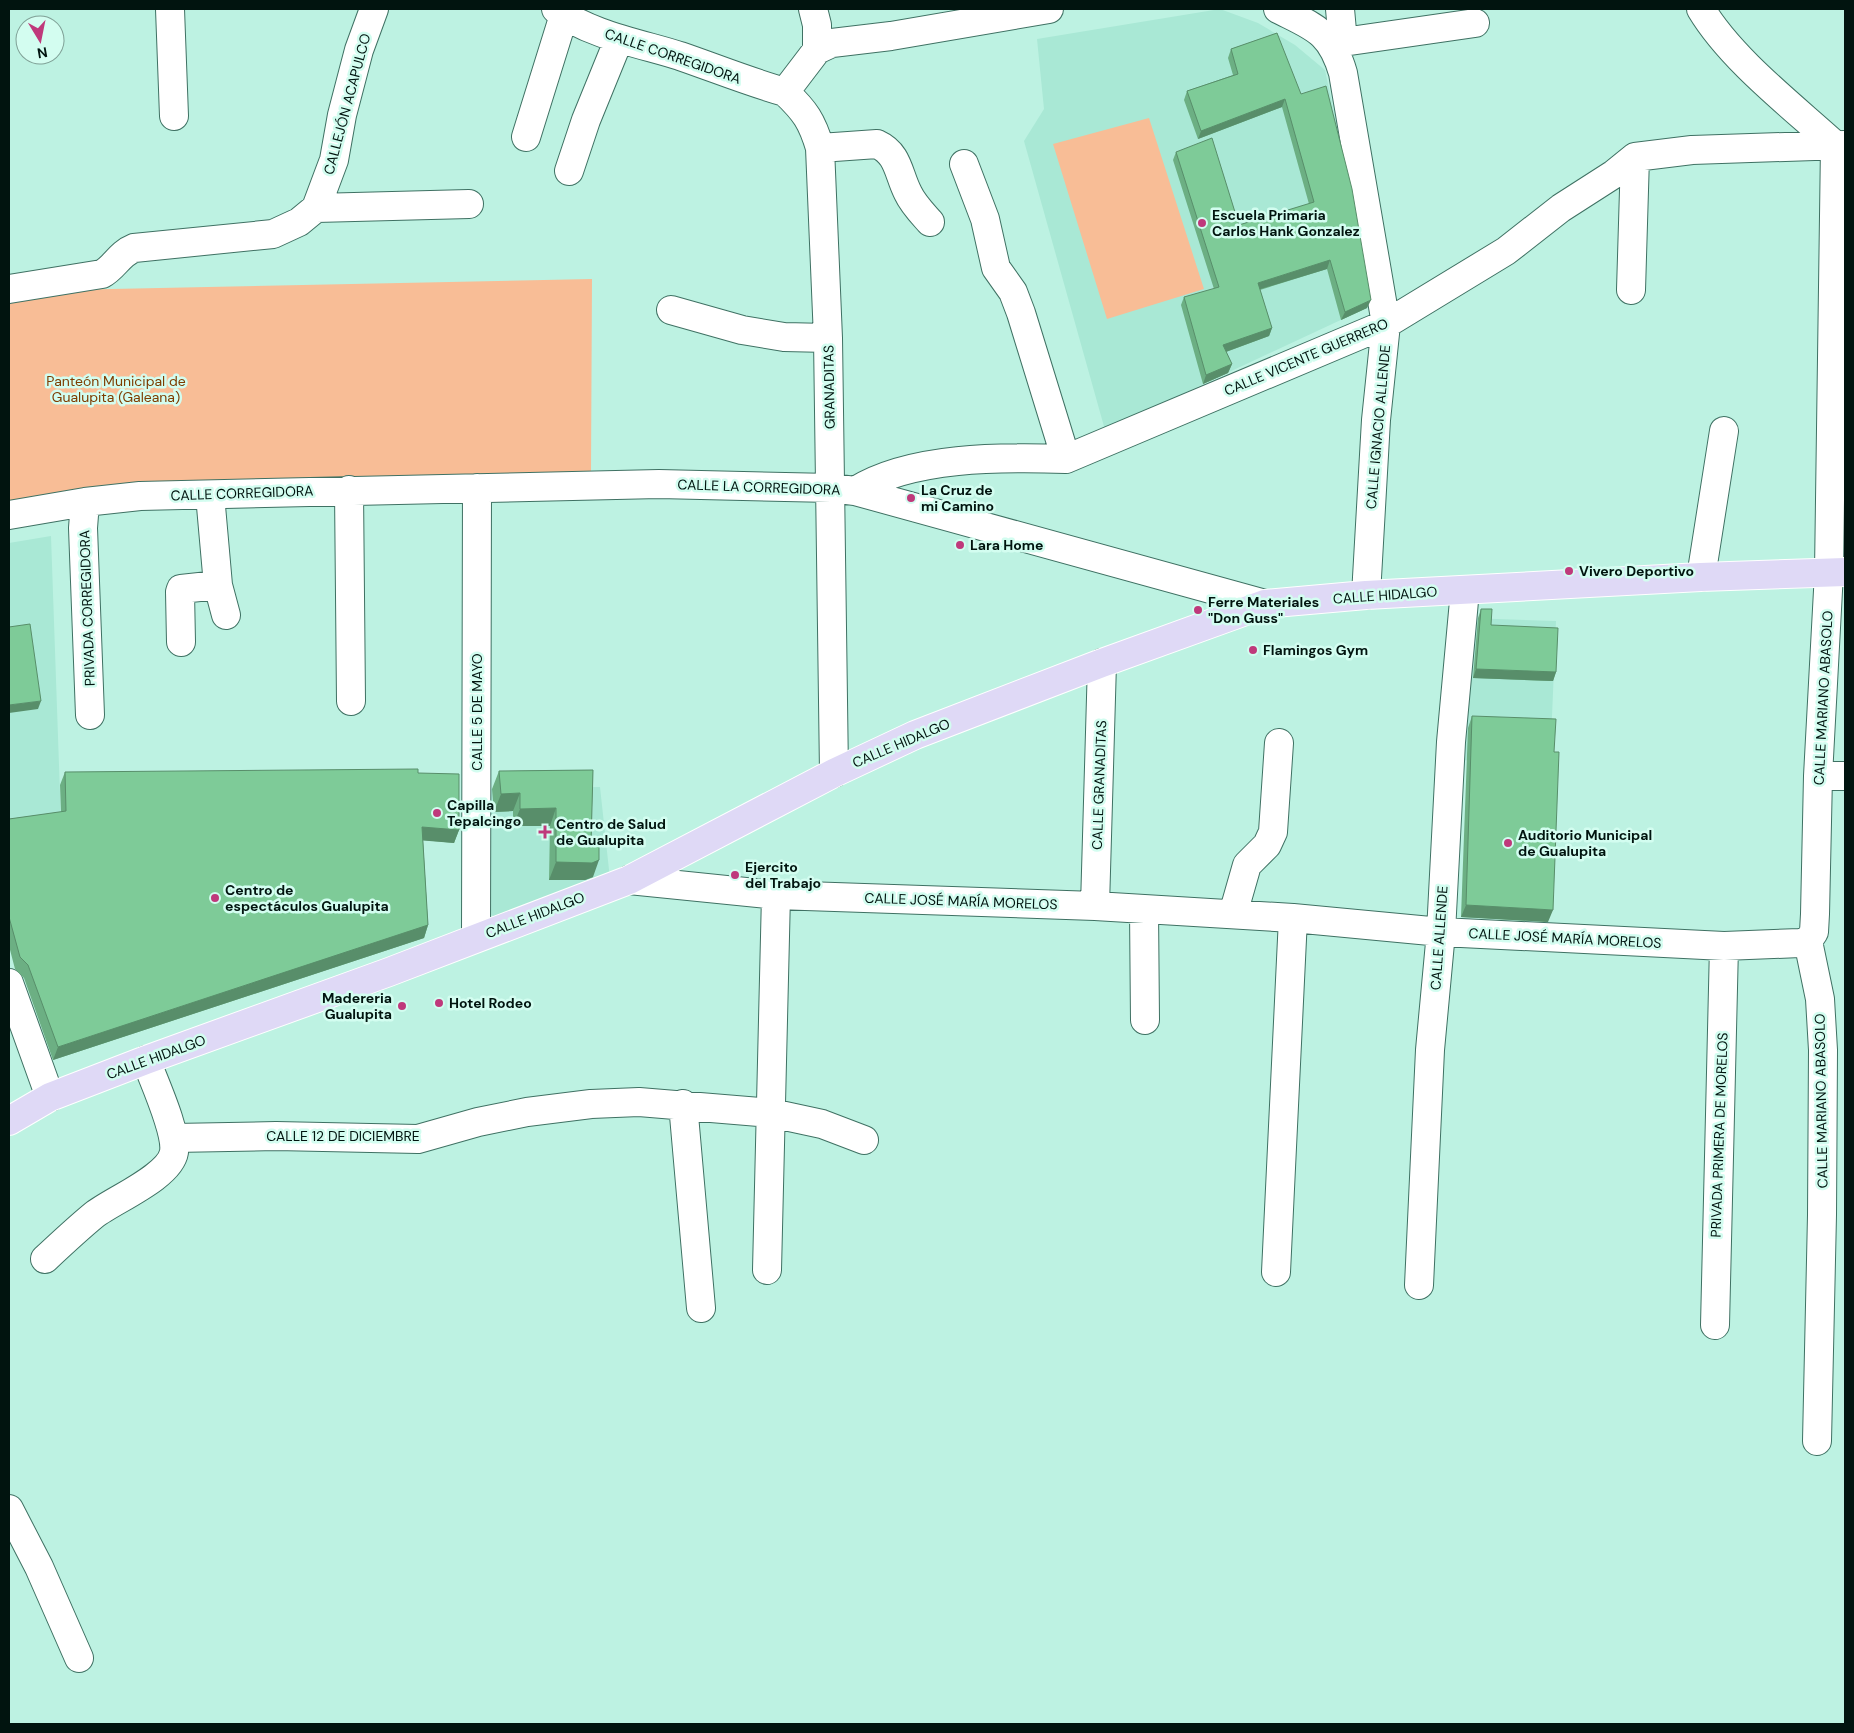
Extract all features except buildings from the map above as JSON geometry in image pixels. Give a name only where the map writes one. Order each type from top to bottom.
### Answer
[{"type":"main road","name":"CALLE HIDALGO","points":[[9,1121],[50,1097],[146,1060],[389,972],[476,937],[629,880],[834,772],[915,735],[1102,663],[1265,604],[1366,595],[1701,577],[1837,572]]},
{"type":"street","points":[[170,9],[174,116]]},
{"type":"street","name":"CALLEJÓN ACAPULCO","points":[[316,208],[334,160],[342,115],[359,50],[374,9]]},
{"type":"street","points":[[785,92],[816,28],[839,42],[891,36],[1049,9]]},
{"type":"street","points":[[1278,9],[1315,28],[1340,47],[1475,22]]},
{"type":"street","name":"CALLE IGNACIO ALLENDE","points":[[1340,9],[1340,47],[1386,324],[1376,420],[1366,595]]},
{"type":"street","points":[[1701,9],[1711,25],[1758,74],[1840,145]]},
{"type":"street","points":[[526,137],[560,12]]},
{"type":"street","name":"CALLE CORREGIDORA","points":[[560,12],[620,39],[681,57],[752,83],[785,92]]},
{"type":"street","points":[[569,171],[586,120],[620,39]]},
{"type":"street","name":"GRANADITAS","points":[[785,92],[804,110],[814,127],[820,148],[828,338],[843,490],[834,772]]},
{"type":"street","points":[[820,148],[877,144],[884,148],[892,154],[908,193],[930,222]]},
{"type":"street","points":[[1631,290],[1635,157],[1692,150],[1840,145]]},
{"type":"street","name":"CALLE MARIANO ABASOLO","points":[[1817,1441],[1822,1215],[1823,1050],[1820,999],[1808,941],[1814,932],[1818,776],[1837,572],[1840,145]]},
{"type":"street","name":"CALLE VICENTE GUERRERO","points":[[843,490],[910,468],[1017,457],[1066,459],[1386,324],[1506,251],[1561,208],[1614,174],[1635,157]]},
{"type":"street","points":[[964,164],[985,219],[996,268],[1013,292],[1021,313],[1066,459]]},
{"type":"street","points":[[9,289],[102,274],[109,270],[124,252],[134,248],[273,234],[294,225],[316,208],[469,204]]},
{"type":"street","points":[[671,310],[742,330],[784,337],[828,338]]},
{"type":"street","points":[[1701,577],[1724,431]]},
{"type":"street","name":"CALLE LA CORREGIDORA","points":[[477,488],[659,484],[843,490],[1265,604]]},
{"type":"street","name":"CALLE CORREGIDORA","points":[[9,515],[85,502],[140,496],[477,488]]},
{"type":"street","name":"CALLE 5 DE MAYO","points":[[476,937],[477,488]]},
{"type":"street","points":[[349,490],[351,701]]},
{"type":"street","points":[[210,495],[218,585],[226,615]]},
{"type":"street","name":"PRIVADA CORREGIDORA","points":[[85,502],[84,528],[90,715]]},
{"type":"street","points":[[181,642],[180,592],[182,589],[218,585]]},
{"type":"street","name":"CALLE ALLENDE","points":[[1419,1285],[1430,1050],[1441,932],[1452,742],[1465,590]]},
{"type":"street","name":"CALLE GRANADITAS","points":[[1096,906],[1102,663]]},
{"type":"street","points":[[1233,914],[1247,864],[1267,845],[1273,832],[1279,743]]},
{"type":"street","points":[[1818,776],[1845,776]]},
{"type":"street","name":"CALLE JOSÉ MARÍA MORELOS","points":[[629,880],[776,895],[1096,906],[1292,918],[1441,932],[1724,946],[1800,944],[1808,941]]},
{"type":"street","points":[[767,1270],[776,895]]},
{"type":"street","points":[[1144,910],[1145,1020]]},
{"type":"street","points":[[1276,1272],[1292,918]]},
{"type":"street","name":"PRIVADA PRIMERA DE MORELOS","points":[[1715,1325],[1724,946]]},
{"type":"street","points":[[9,983],[50,1097]]},
{"type":"street","points":[[45,1259],[95,1214],[159,1173],[170,1162],[174,1153],[174,1138],[146,1060]]},
{"type":"street","name":"CALLE 12 DE DICIEMBRE","points":[[174,1138],[276,1136],[418,1139],[478,1122],[527,1112],[590,1104],[638,1102],[683,1104],[771,1113],[822,1124],[864,1140]]},
{"type":"street","points":[[683,1104],[701,1308]]},
{"type":"street","points":[[9,1509],[39,1567],[79,1658]]},
{"type":"shaded area","name":"Escuela Primaria Carlos Hank Gonzalez","points":[[1220,9],[1258,23],[1295,45],[1325,70],[1375,304],[1105,430],[1024,141],[1044,109],[1037,39]]},
{"type":"shaded area","points":[[51,536],[62,851],[9,858],[9,543]]},
{"type":"shaded area","points":[[1467,618],[1556,621],[1550,764],[1461,760]]},
{"type":"shaded area","name":"Centro de Salud de Gualupita","points":[[600,787],[610,879],[504,921],[487,913],[483,789]]},
{"type":"green space","points":[[1149,118],[1204,289],[1107,319],[1053,144]]},
{"type":"green space","name":"Panteón Municipal de Gualupita (Galeana)","points":[[592,279],[591,471],[77,490],[9,503],[9,299],[63,290]]},
{"type":"place","name":"Escuela Primaria Carlos Hank Gonzalez","points":[[1202,223]]},
{"type":"place","name":"La Cruz de mi Camino","points":[[911,498]]},
{"type":"place","name":"Lara Home","points":[[960,545]]},
{"type":"place","name":"Vivero Deportivo","points":[[1569,571]]},
{"type":"place","name":"Ferre Materiales \"Don Guss\"","points":[[1198,610]]},
{"type":"place","name":"Flamingos Gym","points":[[1253,650]]},
{"type":"place","name":"Capilla Tepalcingo","points":[[437,813]]},
{"type":"place","name":"Centro de Salud de Gualupita","points":[[545,832]]},
{"type":"place","name":"Auditorio Municipal de Gualupita","points":[[1508,843]]},
{"type":"place","name":"Ejercito del Trabajo","points":[[735,875]]},
{"type":"place","name":"Centro de espectáculos Gualupita","points":[[215,898]]},
{"type":"place","name":"Hotel Rodeo","points":[[439,1003]]},
{"type":"place","name":"Madereria Gualupita","points":[[402,1006]]}]
